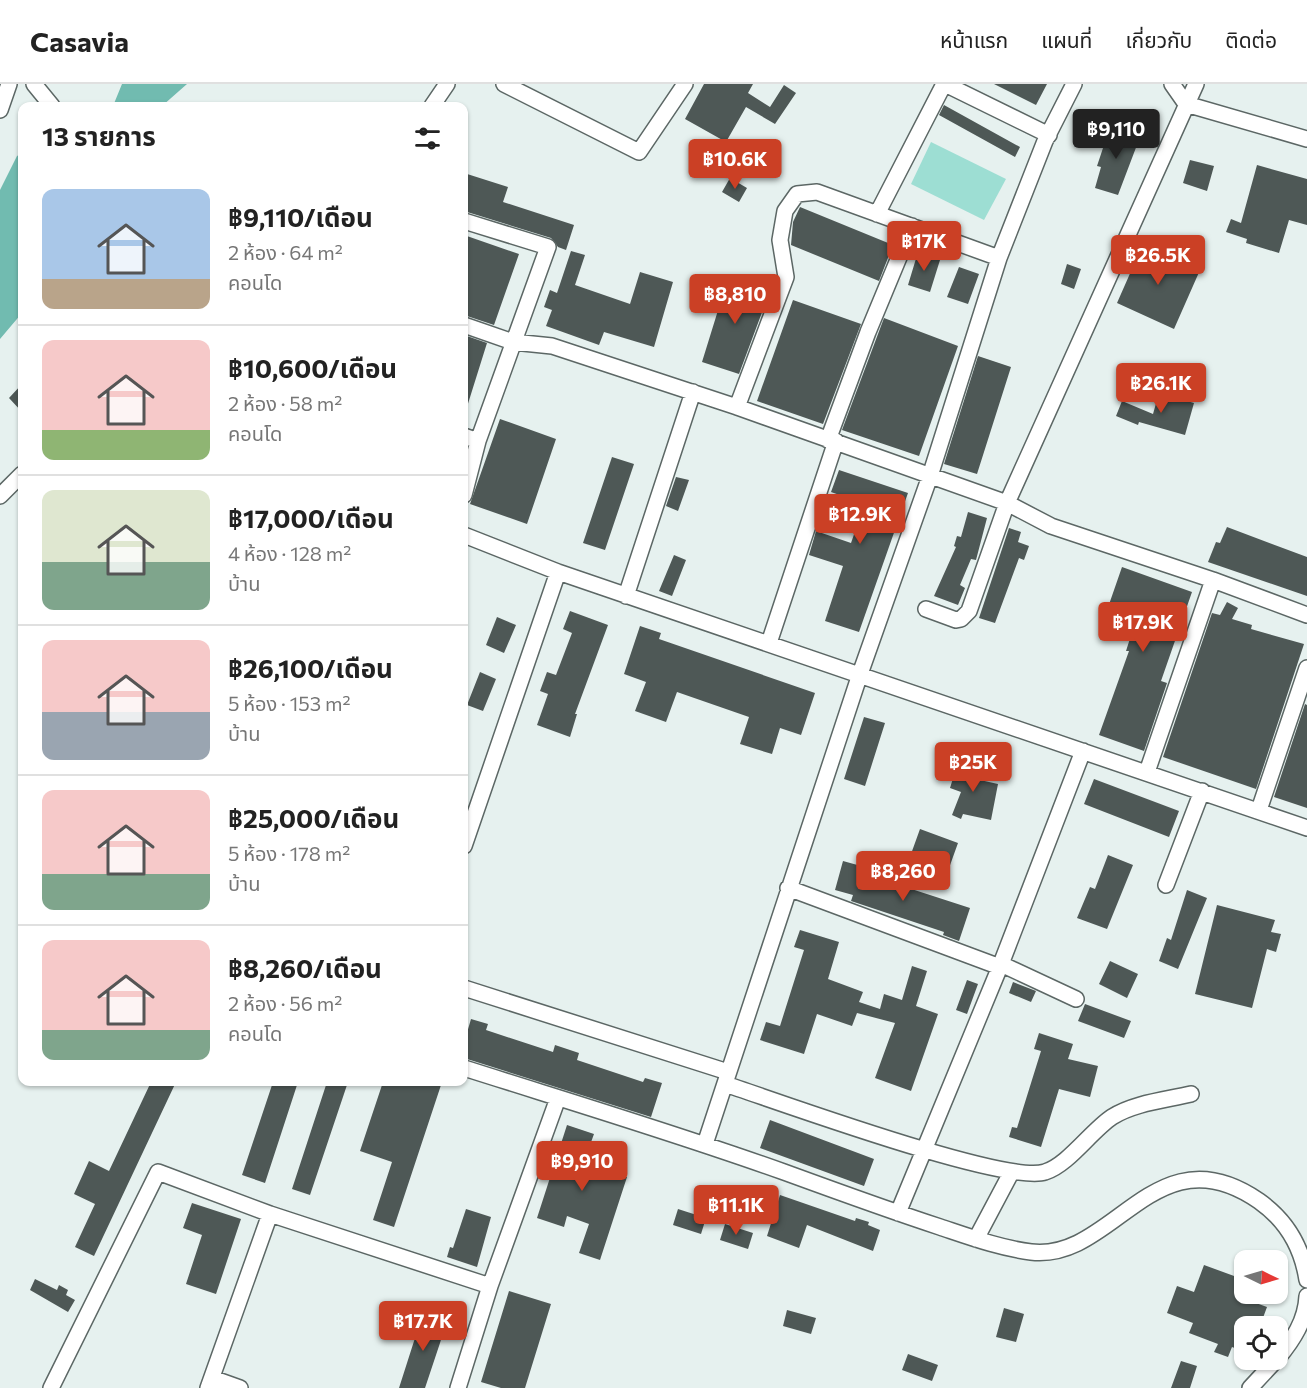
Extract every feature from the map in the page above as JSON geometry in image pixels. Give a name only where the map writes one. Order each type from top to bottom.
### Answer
[{"type":"street","points":[[0,110],[9,84]]},
{"type":"street","points":[[34,84],[49,102]]},
{"type":"street","points":[[435,102],[447,84]]},
{"type":"street","points":[[504,84],[639,152],[685,84]]},
{"type":"street","points":[[877,214],[944,84],[1048,135]]},
{"type":"street","points":[[705,1144],[860,674],[930,476],[999,258],[1048,135],[1074,84]]},
{"type":"street","points":[[1172,84],[1186,104],[1307,139]]},
{"type":"street","points":[[926,609],[956,620],[966,616],[1007,503],[1196,84]]},
{"type":"street","points":[[737,407],[786,277],[780,240],[785,211],[797,194],[817,192],[999,258]]},
{"type":"street","points":[[468,222],[548,247],[513,342],[471,439],[468,463]]},
{"type":"street","points":[[769,643],[868,332],[912,226]]},
{"type":"street","points":[[468,327],[513,342],[552,346],[737,407],[1007,503],[1050,526],[1213,580],[1307,615]]},
{"type":"street","points":[[626,596],[693,392]]},
{"type":"street","points":[[0,496],[18,478]]},
{"type":"street","points":[[468,538],[626,596],[1307,828]]},
{"type":"street","points":[[468,834],[558,572]]},
{"type":"street","points":[[1147,772],[1213,580]]},
{"type":"street","points":[[1259,810],[1307,668]]},
{"type":"street","points":[[898,1213],[1001,966],[1083,751]]},
{"type":"street","points":[[1166,885],[1202,791]]},
{"type":"street","points":[[788,888],[1001,966],[1076,999]]},
{"type":"street","points":[[468,989],[727,1078],[923,1149],[1011,1173],[1040,1174],[1049,1171],[1115,1115],[1134,1107],[1191,1094]]},
{"type":"street","points":[[468,1069],[705,1144],[976,1239],[1032,1252],[1062,1250],[1076,1245],[1157,1191],[1182,1183],[1210,1182],[1244,1192],[1276,1215],[1297,1244],[1307,1280]]},
{"type":"street","points":[[458,1388],[490,1286],[558,1098]]},
{"type":"street","points":[[51,1388],[158,1173],[270,1214],[490,1286]]},
{"type":"street","points":[[976,1239],[1011,1173]]},
{"type":"street","points":[[240,1388],[210,1383],[270,1214]]},
{"type":"street","points":[[1288,1346],[1301,1322],[1307,1296]]},
{"type":"street","points":[[1250,1388],[1266,1370]]},
{"type":"shaded area","points":[[122,84],[187,84],[167,102],[115,102]]},
{"type":"shaded area","points":[[931,142],[1006,179],[984,220],[911,184]]},
{"type":"shaded area","points":[[17,156],[18,318],[0,339],[0,190]]},
{"type":"building","points":[[704,84],[753,84],[748,93],[770,107],[784,85],[796,93],[775,124],[746,107],[726,142],[685,119]]},
{"type":"building","points":[[994,84],[1047,84],[1036,105]]},
{"type":"building","points":[[944,105],[1020,147],[1015,157],[939,115]]},
{"type":"building","points":[[1110,127],[1140,137],[1118,195],[1095,188],[1101,167],[1097,166]]},
{"type":"building","points":[[1190,160],[1214,166],[1207,191],[1183,183]]},
{"type":"building","points":[[1257,165],[1307,179],[1307,225],[1289,220],[1279,253],[1246,243],[1247,239],[1226,232],[1231,219],[1241,223]]},
{"type":"building","points":[[468,174],[508,187],[503,202],[574,225],[566,250],[558,247],[551,238],[468,212]]},
{"type":"building","points":[[730,178],[747,188],[739,202],[722,192]]},
{"type":"building","points":[[800,207],[893,245],[879,281],[791,245],[793,222]]},
{"type":"building","points":[[468,236],[519,254],[494,325],[468,316]]},
{"type":"building","points":[[1143,244],[1200,270],[1174,329],[1117,303]]},
{"type":"building","points":[[571,251],[585,255],[575,285],[630,304],[640,272],[673,282],[654,347],[604,332],[599,345],[546,326],[552,310],[544,307],[550,290],[557,293]]},
{"type":"building","points":[[918,252],[940,260],[930,292],[908,285]]},
{"type":"building","points":[[1067,264],[1081,269],[1074,289],[1061,284]]},
{"type":"building","points":[[959,267],[979,274],[968,304],[947,297]]},
{"type":"building","points":[[728,278],[770,291],[739,374],[702,362]]},
{"type":"building","points":[[793,300],[861,324],[823,424],[757,401]]},
{"type":"building","points":[[884,318],[958,346],[919,456],[842,430]]},
{"type":"building","points":[[468,336],[487,343],[468,404]]},
{"type":"building","points":[[978,356],[1011,367],[977,474],[944,464]]},
{"type":"building","points":[[18,388],[18,408],[9,398]]},
{"type":"building","points":[[1159,393],[1194,403],[1185,435],[1139,422],[1138,425],[1116,416],[1122,401],[1153,414]]},
{"type":"building","points":[[500,419],[556,439],[527,524],[470,504]]},
{"type":"building","points":[[612,457],[634,464],[605,550],[583,543]]},
{"type":"building","points":[[839,470],[908,493],[859,632],[825,621],[843,566],[809,555],[816,531],[851,543],[858,523],[842,518],[848,498],[831,492]]},
{"type":"building","points":[[676,477],[689,480],[678,511],[666,506]]},
{"type":"building","points":[[968,512],[987,518],[976,560],[971,559],[960,585],[965,588],[958,605],[934,596],[956,547],[954,546],[957,536],[961,537]]},
{"type":"building","points":[[1227,527],[1307,557],[1307,596],[1208,562],[1216,542],[1220,543]]},
{"type":"building","points":[[1009,528],[1021,532],[1018,542],[1029,546],[1024,560],[1019,558],[995,623],[979,618]]},
{"type":"building","points":[[674,555],[686,560],[672,596],[659,591]]},
{"type":"building","points":[[1122,567],[1192,592],[1161,681],[1167,683],[1144,751],[1099,735],[1129,651],[1126,651],[1134,626],[1105,616]]},
{"type":"building","points":[[1227,602],[1238,608],[1232,619],[1252,625],[1251,629],[1304,644],[1256,789],[1163,757],[1212,613],[1220,615]]},
{"type":"building","points":[[570,611],[608,625],[575,714],[577,714],[570,737],[537,725],[548,694],[540,691],[547,672],[556,675],[572,633],[563,629]]},
{"type":"building","points":[[497,617],[516,625],[504,653],[486,645]]},
{"type":"building","points":[[640,626],[661,633],[659,639],[815,693],[801,735],[780,728],[772,754],[740,744],[749,717],[677,692],[666,722],[635,711],[646,682],[624,674]]},
{"type":"building","points":[[480,672],[496,679],[483,711],[468,705]]},
{"type":"building","points":[[1305,704],[1307,705],[1307,808],[1274,797]]},
{"type":"building","points":[[864,717],[885,723],[865,786],[844,779]]},
{"type":"building","points":[[959,759],[976,764],[971,778],[998,784],[991,820],[963,814],[961,819],[952,815],[961,792],[950,788]]},
{"type":"building","points":[[1094,779],[1179,811],[1169,837],[1084,804]]},
{"type":"building","points":[[920,829],[958,843],[949,868],[911,854]]},
{"type":"building","points":[[1108,855],[1133,865],[1107,929],[1077,918],[1090,887],[1095,889]]},
{"type":"building","points":[[843,861],[861,866],[859,872],[970,908],[959,941],[943,935],[944,932],[851,901],[853,895],[835,890]]},
{"type":"building","points":[[1187,890],[1207,898],[1178,969],[1159,961],[1167,938],[1171,940]]},
{"type":"building","points":[[1217,905],[1275,920],[1271,932],[1281,934],[1276,952],[1267,949],[1252,1008],[1195,994]]},
{"type":"building","points":[[800,930],[839,942],[828,979],[863,992],[859,1002],[880,1009],[884,994],[902,1000],[912,966],[927,971],[916,1006],[938,1014],[911,1091],[875,1078],[895,1023],[857,1013],[852,1026],[817,1014],[804,1054],[760,1040],[766,1022],[780,1026],[804,950],[794,947]]},
{"type":"building","points":[[1110,961],[1138,974],[1127,998],[1099,984]]},
{"type":"building","points":[[967,980],[978,984],[967,1014],[956,1010]]},
{"type":"building","points":[[1013,982],[1036,991],[1031,1002],[1009,993]]},
{"type":"building","points":[[1085,1004],[1131,1021],[1124,1038],[1078,1021]]},
{"type":"building","points":[[471,1019],[488,1024],[486,1030],[553,1052],[555,1045],[579,1053],[577,1060],[643,1082],[645,1078],[662,1083],[651,1117],[468,1059],[468,1029]]},
{"type":"building","points":[[1039,1033],[1073,1044],[1068,1059],[1098,1066],[1090,1097],[1059,1089],[1041,1147],[1009,1137],[1012,1127],[1017,1128],[1041,1051],[1034,1049]]},
{"type":"building","points":[[149,1086],[174,1086],[94,1256],[75,1247],[95,1204],[74,1194],[89,1161],[109,1171]]},
{"type":"building","points":[[272,1086],[297,1086],[265,1183],[242,1175]]},
{"type":"building","points":[[326,1086],[347,1086],[310,1195],[292,1189]]},
{"type":"building","points":[[382,1086],[441,1086],[394,1227],[373,1220],[392,1162],[360,1151]]},
{"type":"building","points":[[770,1120],[874,1159],[864,1186],[760,1148]]},
{"type":"building","points":[[567,1125],[594,1134],[586,1156],[598,1160],[595,1167],[627,1177],[600,1260],[579,1253],[589,1224],[567,1216],[564,1227],[537,1218]]},
{"type":"building","points":[[780,1195],[855,1221],[856,1218],[869,1222],[868,1225],[880,1230],[873,1251],[807,1225],[799,1248],[767,1236]]},
{"type":"building","points":[[192,1203],[241,1219],[216,1294],[186,1284],[202,1235],[183,1228]]},
{"type":"building","points":[[466,1209],[491,1217],[477,1267],[447,1257],[450,1247],[453,1248]]},
{"type":"building","points":[[678,1209],[706,1218],[701,1234],[673,1225]]},
{"type":"building","points":[[725,1224],[753,1233],[748,1249],[720,1240]]},
{"type":"building","points":[[1204,1265],[1234,1276],[1234,1304],[1259,1304],[1267,1307],[1264,1316],[1234,1316],[1234,1348],[1232,1347],[1228,1357],[1214,1352],[1218,1344],[1189,1333],[1193,1323],[1167,1313],[1177,1286],[1194,1292]]},
{"type":"building","points":[[35,1279],[57,1290],[59,1285],[68,1290],[66,1295],[75,1300],[68,1312],[30,1290]]},
{"type":"building","points":[[509,1291],[551,1304],[525,1388],[501,1388],[481,1382]]},
{"type":"building","points":[[1004,1308],[1024,1314],[1016,1342],[996,1337]]},
{"type":"building","points":[[787,1310],[816,1318],[811,1334],[783,1326]]},
{"type":"building","points":[[423,1313],[447,1320],[440,1343],[425,1388],[399,1388]]},
{"type":"building","points":[[908,1354],[938,1365],[932,1381],[902,1370]]},
{"type":"building","points":[[1181,1361],[1197,1366],[1190,1388],[1171,1388]]}]
